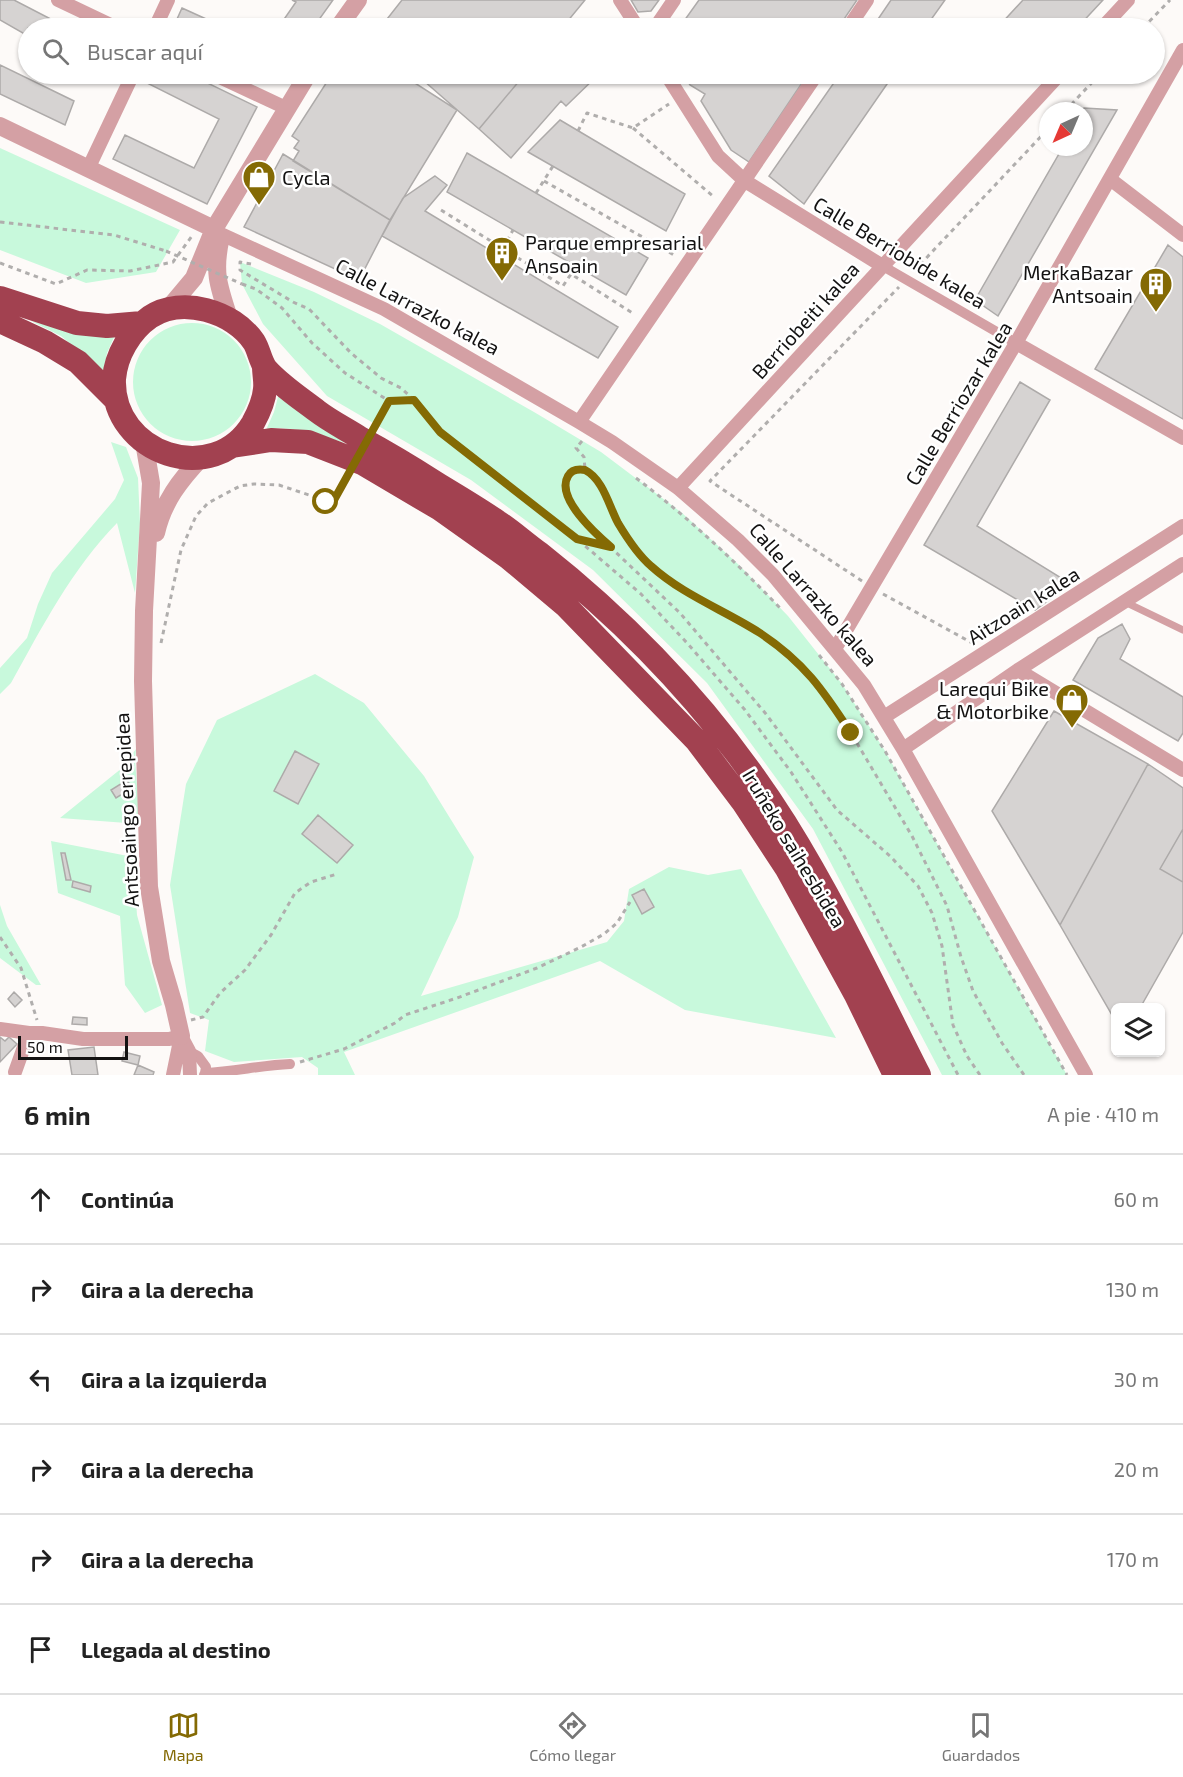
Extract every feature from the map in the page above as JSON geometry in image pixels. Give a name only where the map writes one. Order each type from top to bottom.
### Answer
[{"type":"highway","points":[[0,298],[77,323],[107,326],[142,323]]},
{"type":"highway","points":[[185,307],[229,318],[254,343],[264,367],[265,389],[260,411],[249,430],[232,446],[202,457],[171,456],[144,442],[132,431],[122,416],[116,400],[114,379],[118,358],[127,341],[142,323],[154,314],[168,309],[185,307]]},
{"type":"highway","points":[[0,321],[45,342],[78,362],[116,400]]},
{"type":"highway","name":"Iruñeko saihesbidea","points":[[264,367],[292,393],[323,416],[500,523],[581,586],[661,663],[740,757],[784,822],[819,881],[919,1075]]},
{"type":"highway","name":"Iruñeko saihesbidea","points":[[232,446],[272,440],[308,442],[362,463],[440,509],[509,558],[565,605],[697,741],[743,802],[787,869],[856,995],[895,1075]]},
{"type":"street","points":[[58,0],[96,18]]},
{"type":"street","points":[[160,18],[168,0]]},
{"type":"street","points":[[345,18],[358,0]]},
{"type":"street","points":[[620,0],[632,18]]},
{"type":"street","points":[[662,18],[674,0]]},
{"type":"street","points":[[855,18],[867,0]]},
{"type":"street","points":[[1111,18],[1128,0]]},
{"type":"street","name":"Calle Berriozar kalea","points":[[1165,82],[1183,50]]},
{"type":"street","points":[[88,169],[128,84]]},
{"type":"street","points":[[234,84],[286,108]]},
{"type":"street","points":[[168,309],[194,278],[218,232],[227,208],[302,84]]},
{"type":"street","name":"Calle Berriobide kalea","points":[[672,84],[718,156],[745,181],[881,265],[1183,438]]},
{"type":"street","points":[[579,422],[810,84]]},
{"type":"street","name":"Berriobeiti kalea","points":[[678,488],[881,265],[1051,84]]},
{"type":"street","name":"Calle Berriozar kalea","points":[[835,649],[1016,343],[1164,84]]},
{"type":"street","name":"Calle Larrazko kalea","points":[[0,126],[218,232],[384,309],[612,442],[678,488],[738,540],[773,575],[864,685],[903,749],[1086,1075]]},
{"type":"street","points":[[1110,179],[1183,235]]},
{"type":"street","points":[[218,232],[216,259],[218,284],[229,318]]},
{"type":"street","name":"Antsoaingo errepidea","points":[[144,442],[151,483],[143,681],[149,887],[161,961],[183,1037]]},
{"type":"street","name":"Antsoaingo errepidea","points":[[146,578],[160,517],[171,493],[202,457]]},
{"type":"street","name":"Aitzoain kalea","points":[[884,717],[1183,526]]},
{"type":"street","points":[[903,749],[1018,670],[1183,564]]},
{"type":"street","points":[[1018,670],[1183,770]]},
{"type":"street","points":[[0,1029],[83,1039],[183,1037]]},
{"type":"street","points":[[15,1074],[36,1033]]},
{"type":"street","points":[[183,1037],[206,1067],[205,1074],[290,1064]]},
{"type":"street","points":[[173,1075],[183,1037]]},
{"type":"street","points":[[183,1037],[190,1075]]},
{"type":"lane","points":[[1125,602],[1183,630]]},
{"type":"path","points":[[1153,18],[1170,0]]},
{"type":"path","points":[[1074,102],[1091,84]]},
{"type":"path","points":[[633,128],[669,104]]},
{"type":"path","points":[[578,130],[587,113],[633,128],[714,197]]},
{"type":"path","points":[[986,651],[871,588],[710,481],[1039,139]]},
{"type":"path","points":[[536,193],[553,166]]},
{"type":"path","points":[[544,181],[674,255]]},
{"type":"path","points":[[441,210],[563,286],[571,274],[634,314]]},
{"type":"path","points":[[0,222],[51,226],[114,235],[166,251],[256,289],[282,308],[312,343],[345,374],[389,401],[414,400]]},
{"type":"path","points":[[503,249],[513,230]]},
{"type":"path","points":[[0,263],[56,284],[87,270],[130,271],[173,262],[193,235]]},
{"type":"path","points":[[252,264],[240,262],[240,270],[309,309],[351,353],[381,378],[401,388],[414,400],[440,432],[577,539],[611,547]]},
{"type":"path","points":[[160,648],[182,550],[195,516],[208,503],[240,486],[254,484],[279,485],[330,502],[338,493],[389,401]]},
{"type":"path","points":[[585,470],[584,458],[576,447],[582,441],[591,446]]},
{"type":"path","points":[[980,1075],[967,1056],[953,1025],[942,946],[932,913],[918,886],[896,862],[837,810],[766,714],[681,613],[588,526],[568,494],[566,483],[573,471],[585,470],[595,477],[619,523],[650,566],[672,583],[770,640],[795,660],[818,684],[851,733],[912,836],[947,906],[973,991],[1002,1043],[1024,1075]]},
{"type":"path","points":[[631,474],[705,533],[788,616]]},
{"type":"path","points":[[815,650],[842,684],[885,751],[1067,1075]]},
{"type":"path","points":[[183,1037],[203,1017],[220,993],[245,969],[271,935],[295,893],[310,882],[337,874]]},
{"type":"path","points":[[290,1064],[314,1059],[344,1048],[395,1023],[405,1015],[457,998],[555,959],[604,934],[617,923],[630,902]]},
{"type":"path","points":[[0,938],[21,968],[36,1033]]},
{"type":"green space","points":[[0,148],[180,230],[156,272],[86,283],[0,250]]},
{"type":"green space","points":[[240,262],[314,292],[380,324],[601,452],[682,513],[739,565],[788,616],[842,684],[885,751],[1067,1075],[942,1075],[813,829],[707,683],[593,570],[471,480],[327,396],[263,324],[242,284]]},
{"type":"green space","points":[[31,321],[62,329],[115,335],[107,353],[104,372],[61,336]]},
{"type":"green space","points":[[192,323],[215,328],[234,340],[246,359],[251,382],[246,405],[234,424],[215,436],[192,441],[169,436],[150,424],[138,405],[133,382],[138,359],[150,340],[169,328]]},
{"type":"green space","points":[[279,393],[345,443],[296,430],[266,430]]},
{"type":"green space","points":[[111,442],[126,447],[138,478],[140,523],[135,593],[117,523],[72,579],[11,683],[0,694],[0,668],[27,638],[38,604],[52,573],[115,499],[124,480]]},
{"type":"green space","points":[[315,674],[364,703],[424,776],[474,857],[458,917],[421,996],[607,942],[624,921],[629,889],[669,867],[708,875],[741,869],[836,1038],[685,1010],[600,961],[344,1052],[355,1075],[318,1075],[318,1068],[302,1057],[234,1062],[205,1051],[209,1020],[190,1013],[170,885],[186,784],[217,720]]},
{"type":"green space","points":[[136,749],[140,824],[60,818],[122,768]]},
{"type":"green space","points":[[51,841],[133,857],[137,915],[162,1005],[145,1013],[125,985],[120,916],[58,893]]},
{"type":"green space","points":[[0,905],[7,926],[41,985],[36,985],[0,958]]},
{"type":"building","points":[[0,0],[14,0],[49,18],[18,18],[18,30],[0,20]]},
{"type":"building","points":[[292,0],[333,0],[320,18],[285,18],[296,2]]},
{"type":"building","points":[[402,0],[585,0],[570,18],[388,18]]},
{"type":"building","points":[[631,0],[659,0],[651,11],[638,12]]},
{"type":"building","points":[[699,0],[857,0],[845,18],[686,18]]},
{"type":"building","points":[[891,0],[945,0],[932,18],[879,18]]},
{"type":"building","points":[[1023,0],[1103,0],[1086,18],[1006,18]]},
{"type":"building","points":[[182,8],[204,18],[178,18]]},
{"type":"building","points":[[0,65],[18,74],[18,84],[39,84],[74,101],[65,125],[0,94]]},
{"type":"building","points":[[149,84],[210,84],[257,107],[207,204],[113,159],[125,135],[194,168],[219,119]]},
{"type":"building","points":[[326,84],[417,84],[457,110],[390,220],[293,161],[299,151],[294,148],[299,141],[292,136]]},
{"type":"building","points":[[427,84],[517,84],[479,129]]},
{"type":"building","points":[[517,84],[589,84],[566,106],[561,101],[511,158],[479,129]]},
{"type":"building","points":[[801,84],[749,162],[731,150],[701,101],[705,94],[690,85]]},
{"type":"building","points":[[833,84],[887,84],[804,204],[769,176]]},
{"type":"building","points":[[1093,109],[1117,110],[1093,152]]},
{"type":"building","name":"Parque empresarial Ansoain","points":[[560,120],[685,194],[666,231],[528,152]]},
{"type":"building","name":"Parque empresarial Ansoain","points":[[467,153],[648,258],[626,295],[447,192]]},
{"type":"building","points":[[283,154],[390,220],[359,280],[244,227]]},
{"type":"building","points":[[1058,156],[1090,156],[998,316],[975,300]]},
{"type":"building","name":"Parque empresarial Ansoain","points":[[435,176],[447,185],[425,211],[618,327],[598,358],[382,236],[403,198]]},
{"type":"building","name":"MerkaBazar Antsoain","points":[[1168,245],[1183,257],[1183,419],[1095,369]]},
{"type":"building","points":[[1020,382],[1050,400],[977,526],[1071,584],[1035,610],[924,545]]},
{"type":"building","points":[[1122,624],[1130,639],[1120,659],[1183,697],[1183,733],[1178,741],[1073,680],[1098,638]]},
{"type":"building","points":[[1054,711],[1148,764],[1060,925],[992,811]]},
{"type":"building","points":[[295,751],[319,764],[298,804],[274,791]]},
{"type":"building","points":[[1148,764],[1183,788],[1183,829],[1160,869],[1183,882],[1183,932],[1143,1003],[1111,1003],[1111,1013],[1060,925]]},
{"type":"building","points":[[127,780],[132,788],[116,798],[111,790]]},
{"type":"building","points":[[318,815],[353,845],[337,863],[302,834]]},
{"type":"building","points":[[1183,829],[1183,882],[1160,869]]},
{"type":"building","points":[[61,853],[65,853],[71,880],[66,880]]},
{"type":"building","points":[[73,881],[91,886],[90,892],[72,887]]},
{"type":"building","points":[[644,889],[654,907],[642,914],[632,895]]},
{"type":"building","points":[[14,992],[22,1000],[15,1007],[8,999]]},
{"type":"building","points":[[73,1017],[87,1018],[87,1025],[72,1024]]},
{"type":"building","points":[[0,1037],[5,1041],[9,1037],[17,1044],[0,1062]]},
{"type":"building","points":[[94,1047],[98,1075],[72,1075],[68,1050]]},
{"type":"building","points":[[124,1052],[140,1056],[138,1065],[122,1061]]},
{"type":"building","points":[[138,1065],[154,1072],[153,1075],[134,1075]]},
{"type":"place","name":"Cycla","points":[[259,206]]},
{"type":"place","name":"Parque empresarial Ansoain","points":[[502,282]]},
{"type":"place","name":"MerkaBazar Antsoain","points":[[1156,313]]},
{"type":"place","name":"Larequi Bike & Motorbike","points":[[1072,729]]},
{"type":"route","points":[[326,502],[334,500],[389,401],[414,400],[440,432],[577,539],[611,547],[588,526],[568,494],[567,478],[573,471],[579,469],[592,473],[619,523],[650,566],[702,602],[770,640],[795,660],[818,684],[851,733]]}]
